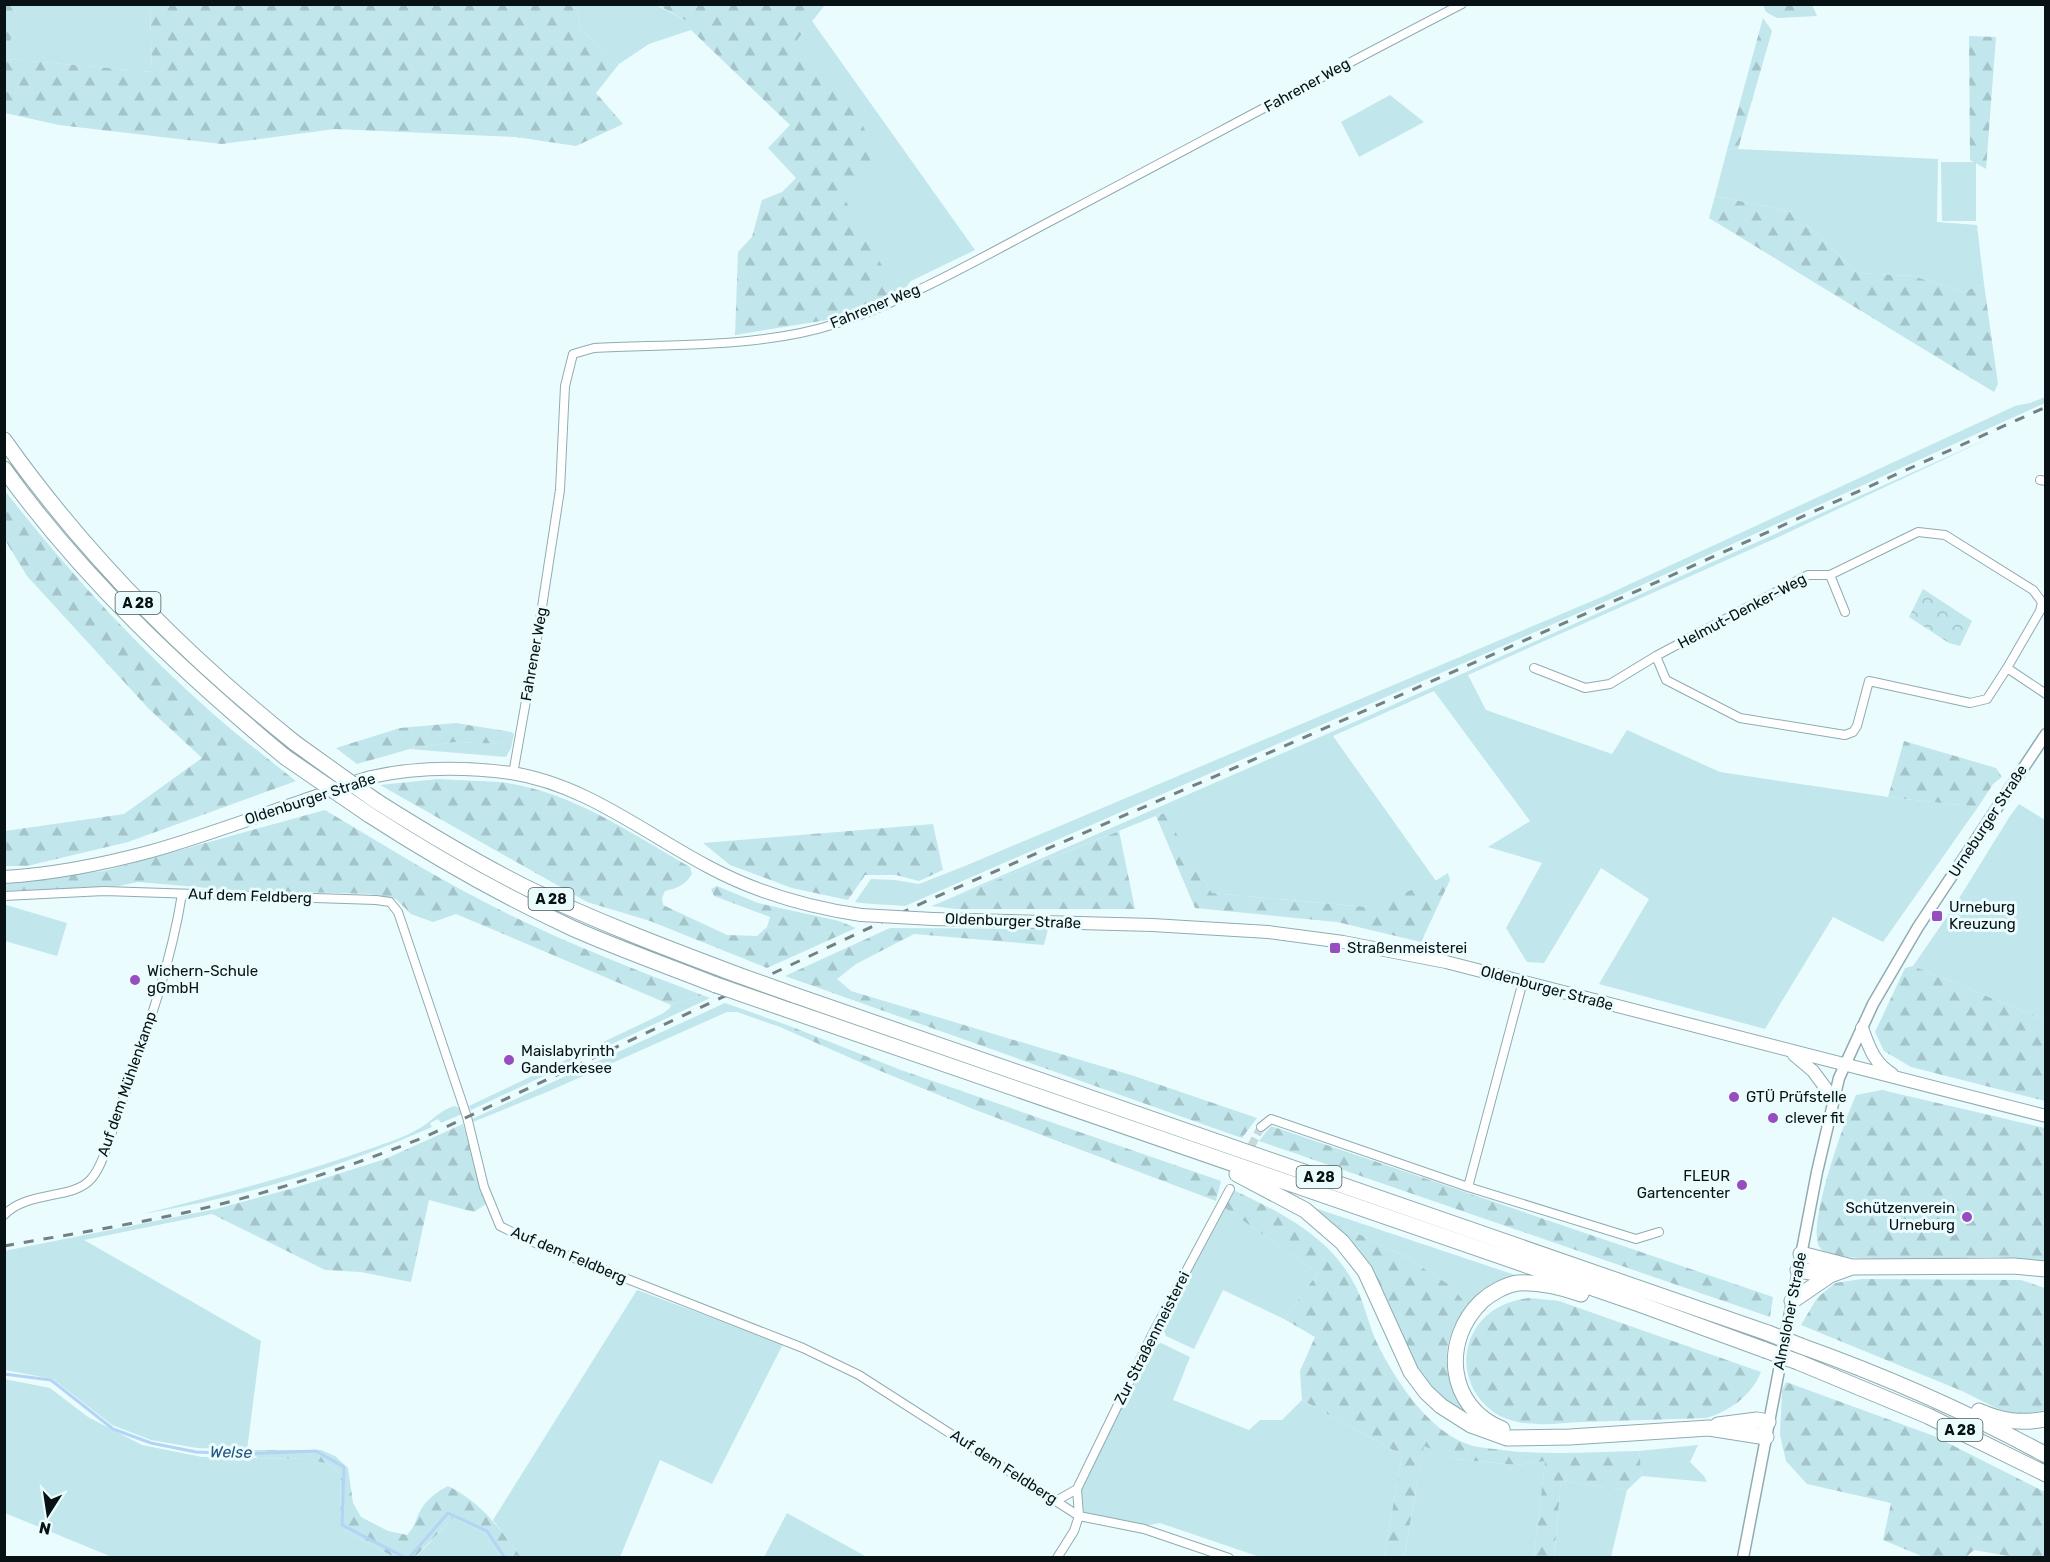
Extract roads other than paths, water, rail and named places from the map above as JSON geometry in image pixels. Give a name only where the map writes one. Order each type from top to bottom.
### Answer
[{"type":"highway","name":"A 28","points":[[4,440],[58,511],[137,602],[228,689],[415,845],[466,874],[572,928],[716,985],[1639,1304],[1798,1362],[1939,1420],[2046,1474]]},
{"type":"highway","name":"A 28","points":[[4,469],[66,546],[128,615],[219,701],[285,757],[372,808],[527,888],[627,933],[738,975],[1846,1362],[1975,1418],[2046,1455]]},
{"type":"highway","points":[[1218,1159],[1240,1176],[1305,1210],[1342,1242],[1365,1271],[1411,1372],[1426,1392],[1457,1417],[1507,1438],[1530,1439],[1710,1428],[1767,1430]]},
{"type":"highway","points":[[1801,1254],[1852,1267],[2014,1266],[2043,1270]]},
{"type":"highway","points":[[1792,1301],[1830,1275],[1852,1267]]},
{"type":"highway","points":[[1798,1270],[1830,1275]]},
{"type":"highway","points":[[1530,1439],[1489,1422],[1467,1400],[1459,1384],[1455,1369],[1455,1349],[1461,1328],[1473,1310],[1487,1296],[1517,1283],[1546,1284],[1617,1306],[1639,1304]]},
{"type":"highway","points":[[1924,1396],[1946,1396],[2011,1422],[2046,1419]]},
{"type":"main road","name":"Oldenburger Straße","points":[[4,877],[71,869],[152,851],[370,777],[413,771],[457,769],[513,774],[557,786],[594,800],[707,866],[762,891],[808,906],[861,915],[1152,925],[1268,932],[1343,942],[1423,957],[1523,981],[2046,1116]]},
{"type":"main road","points":[[1862,1028],[1872,1056],[1883,1069],[1901,1080]]},
{"type":"main road","points":[[1785,1050],[1813,1071],[1833,1098]]},
{"type":"street","name":"Fahrener Weg","points":[[513,774],[560,490],[565,386],[573,354],[594,348],[771,338],[833,324],[902,299],[1462,4]]},
{"type":"street","name":"Helmut-Denker-Weg","points":[[1534,668],[1585,688],[1610,684],[1656,656],[1808,575],[1830,575],[1918,532],[1946,535],[2033,590],[2042,602],[2040,611],[1987,699],[1970,703],[1869,681],[1857,726],[1853,732],[1845,735],[1740,718],[1666,680],[1656,656]]},
{"type":"street","points":[[1830,575],[1845,612]]},
{"type":"street","points":[[2007,668],[2046,694]]},
{"type":"street","name":"Urneburger Straße","points":[[1844,1065],[1873,1004],[1918,927],[2046,734]]},
{"type":"street","name":"Auf dem Feldberg","points":[[4,896],[104,891],[390,902],[398,912],[467,1117],[484,1187],[500,1226],[528,1240],[803,1348],[859,1375],[1079,1516],[1144,1529],[1229,1557]]},
{"type":"street","name":"Auf dem Mühlenkamp","points":[[4,1215],[27,1201],[84,1186],[93,1178],[141,1048],[166,969],[182,894]]},
{"type":"street","points":[[1468,1187],[1523,981]]},
{"type":"street","name":"Almsloher Straße","points":[[1743,1557],[1833,1098],[1844,1065]]},
{"type":"street","points":[[1261,1127],[1271,1119],[1468,1187],[1636,1239],[1659,1232]]},
{"type":"street","name":"Zur Straßenmeisterei","points":[[1077,1489],[1153,1333],[1230,1189]]},
{"type":"street","points":[[1056,1501],[1077,1489],[1079,1516],[1074,1531],[1057,1557]]},
{"type":"waterway","name":"Welse","points":[[4,1374],[51,1380],[113,1429],[151,1443],[196,1452],[243,1454],[316,1451],[344,1467],[342,1525],[406,1558]]},
{"type":"waterway","name":"Welse","points":[[409,1558],[448,1513],[487,1531],[505,1558]]},
{"type":"tunnel","points":[[1246,1156],[1261,1127]]},
{"type":"railway","points":[[4,1246],[219,1205],[309,1178],[427,1136],[931,899],[1628,595],[2046,407]]},
{"type":"place","name":"Urneburg Kreuzung","points":[[1937,916]]},
{"type":"place","name":"Straßenmeisterei","points":[[1335,948]]},
{"type":"place","name":"Wichern-Schule gGmbH","points":[[135,980]]},
{"type":"place","name":"Maislabyrinth Ganderkesee","points":[[509,1060]]},
{"type":"place","name":"GTÜ Prüfstelle","points":[[1734,1097]]},
{"type":"place","name":"clever fit","points":[[1773,1118]]},
{"type":"place","name":"FLEUR Gartencenter","points":[[1742,1185]]},
{"type":"place","name":"Schützenverein Urneburg","points":[[1967,1217]]}]
